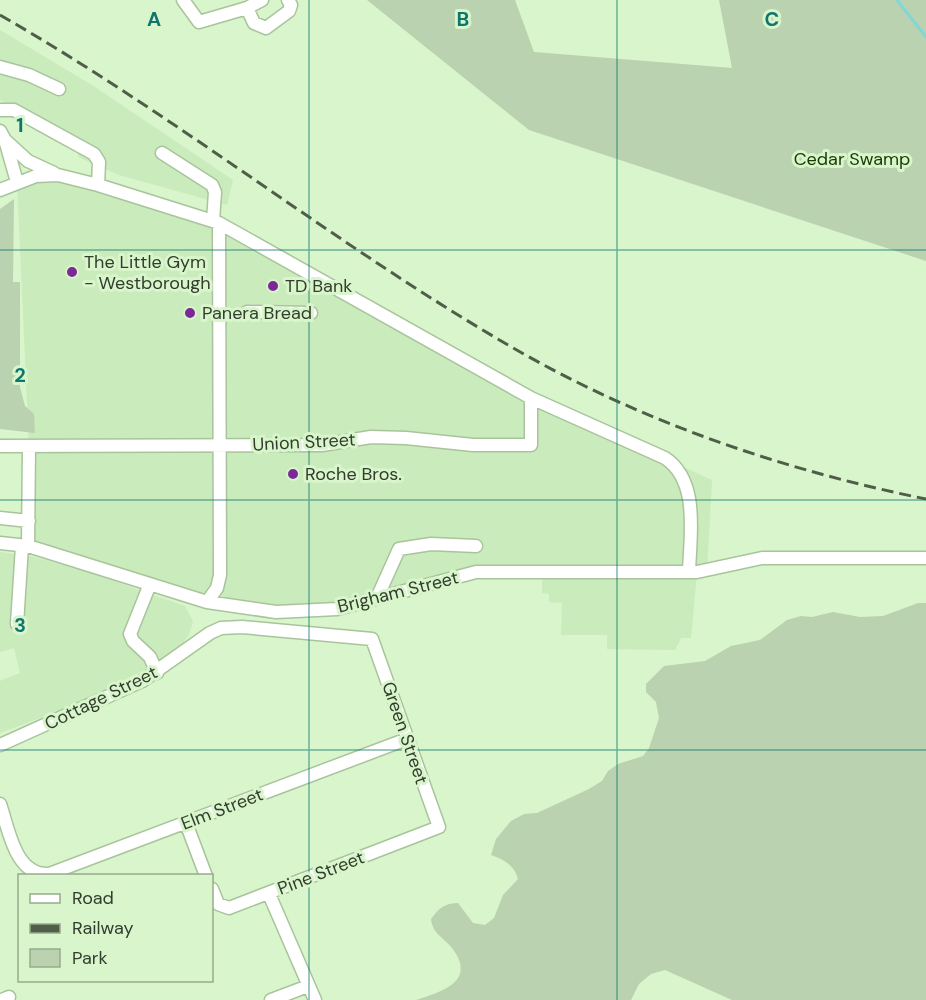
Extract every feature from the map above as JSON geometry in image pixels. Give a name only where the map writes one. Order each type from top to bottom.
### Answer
[{"type":"street","points":[[183,0],[199,22],[247,8],[262,0]]},
{"type":"street","points":[[247,8],[254,23],[266,28],[288,11],[291,5],[288,0]]},
{"type":"street","points":[[0,67],[29,75],[59,89]]},
{"type":"street","points":[[0,110],[14,110],[94,154],[99,162],[98,185]]},
{"type":"street","points":[[3,135],[28,161],[58,175],[98,185],[216,222],[531,398],[650,450],[676,465],[688,496],[693,572]]},
{"type":"street","points":[[3,135],[17,182]]},
{"type":"street","points":[[162,153],[212,185],[215,192],[220,574],[217,588],[207,602]]},
{"type":"street","points":[[0,190],[36,176],[58,175]]},
{"type":"street","points":[[247,312],[311,314]]},
{"type":"street","name":"Union Street","points":[[0,446],[322,445],[371,437],[473,445],[531,445],[531,398]]},
{"type":"street","points":[[17,624],[28,521],[29,447]]},
{"type":"street","points":[[0,518],[28,521]]},
{"type":"street","name":"Brigham Street","points":[[0,543],[25,546],[207,602],[276,612],[337,609],[476,572],[693,572],[762,558],[926,558]]},
{"type":"street","points":[[378,598],[399,549],[431,544],[476,546]]},
{"type":"street","points":[[150,584],[130,634],[133,641],[150,657],[157,673]]},
{"type":"street","name":"Cottage Street","points":[[0,745],[157,673],[210,633],[228,627],[372,639]]},
{"type":"street","name":"Green Street","points":[[372,639],[439,827]]},
{"type":"street","name":"Elm Street","points":[[0,804],[21,861],[36,873],[55,873],[407,739]]},
{"type":"street","points":[[186,823],[205,874]]},
{"type":"street","name":"Pine Street","points":[[213,892],[218,904],[225,908],[269,894],[439,827]]},
{"type":"street","points":[[269,894],[315,1000]]},
{"type":"street","points":[[271,1000],[308,986]]},
{"type":"shaded area","points":[[0,30],[95,87],[233,180],[227,205],[119,175],[78,157],[78,145],[0,100]]},
{"type":"shaded area","points":[[36,176],[193,214],[531,398],[712,480],[707,571],[697,573],[691,638],[681,638],[675,650],[607,649],[607,635],[561,635],[562,603],[549,602],[549,594],[542,593],[542,572],[476,572],[337,609],[276,612],[207,602],[28,546],[29,447],[17,182]]},
{"type":"shaded area","points":[[0,552],[30,556],[88,572],[185,606],[193,621],[189,635],[175,653],[142,671],[70,707],[0,733],[0,681],[20,673],[14,648],[0,652]]},
{"type":"green space","name":"Cedar Swamp","points":[[367,0],[515,0],[534,52],[732,68],[719,0],[926,0],[926,261],[529,130]]},
{"type":"green space","points":[[14,199],[13,282],[20,282],[20,387],[25,406],[34,414],[35,433],[0,429],[0,209]]},
{"type":"green space","points":[[918,603],[926,603],[926,1000],[732,1000],[665,970],[651,974],[639,984],[631,1000],[416,1000],[453,984],[461,969],[452,948],[432,924],[431,919],[434,915],[446,905],[458,903],[473,923],[485,925],[494,918],[503,895],[518,879],[508,864],[491,855],[496,839],[511,821],[524,814],[537,813],[589,789],[602,781],[608,771],[618,764],[643,756],[649,748],[659,718],[656,702],[646,692],[646,684],[664,666],[705,661],[731,646],[760,640],[787,620],[801,616],[812,617],[833,612],[860,617],[883,616]]},
{"type":"waterway","points":[[897,0],[926,37]]},
{"type":"railway","points":[[0,15],[131,96],[449,310],[563,375],[663,421],[714,440],[819,474],[926,499]]},
{"type":"place","name":"The Little Gym - Westborough","points":[[72,272]]},
{"type":"place","name":"TD Bank","points":[[273,286]]},
{"type":"place","name":"Panera Bread","points":[[190,313]]},
{"type":"place","name":"Roche Bros.","points":[[293,474]]}]
